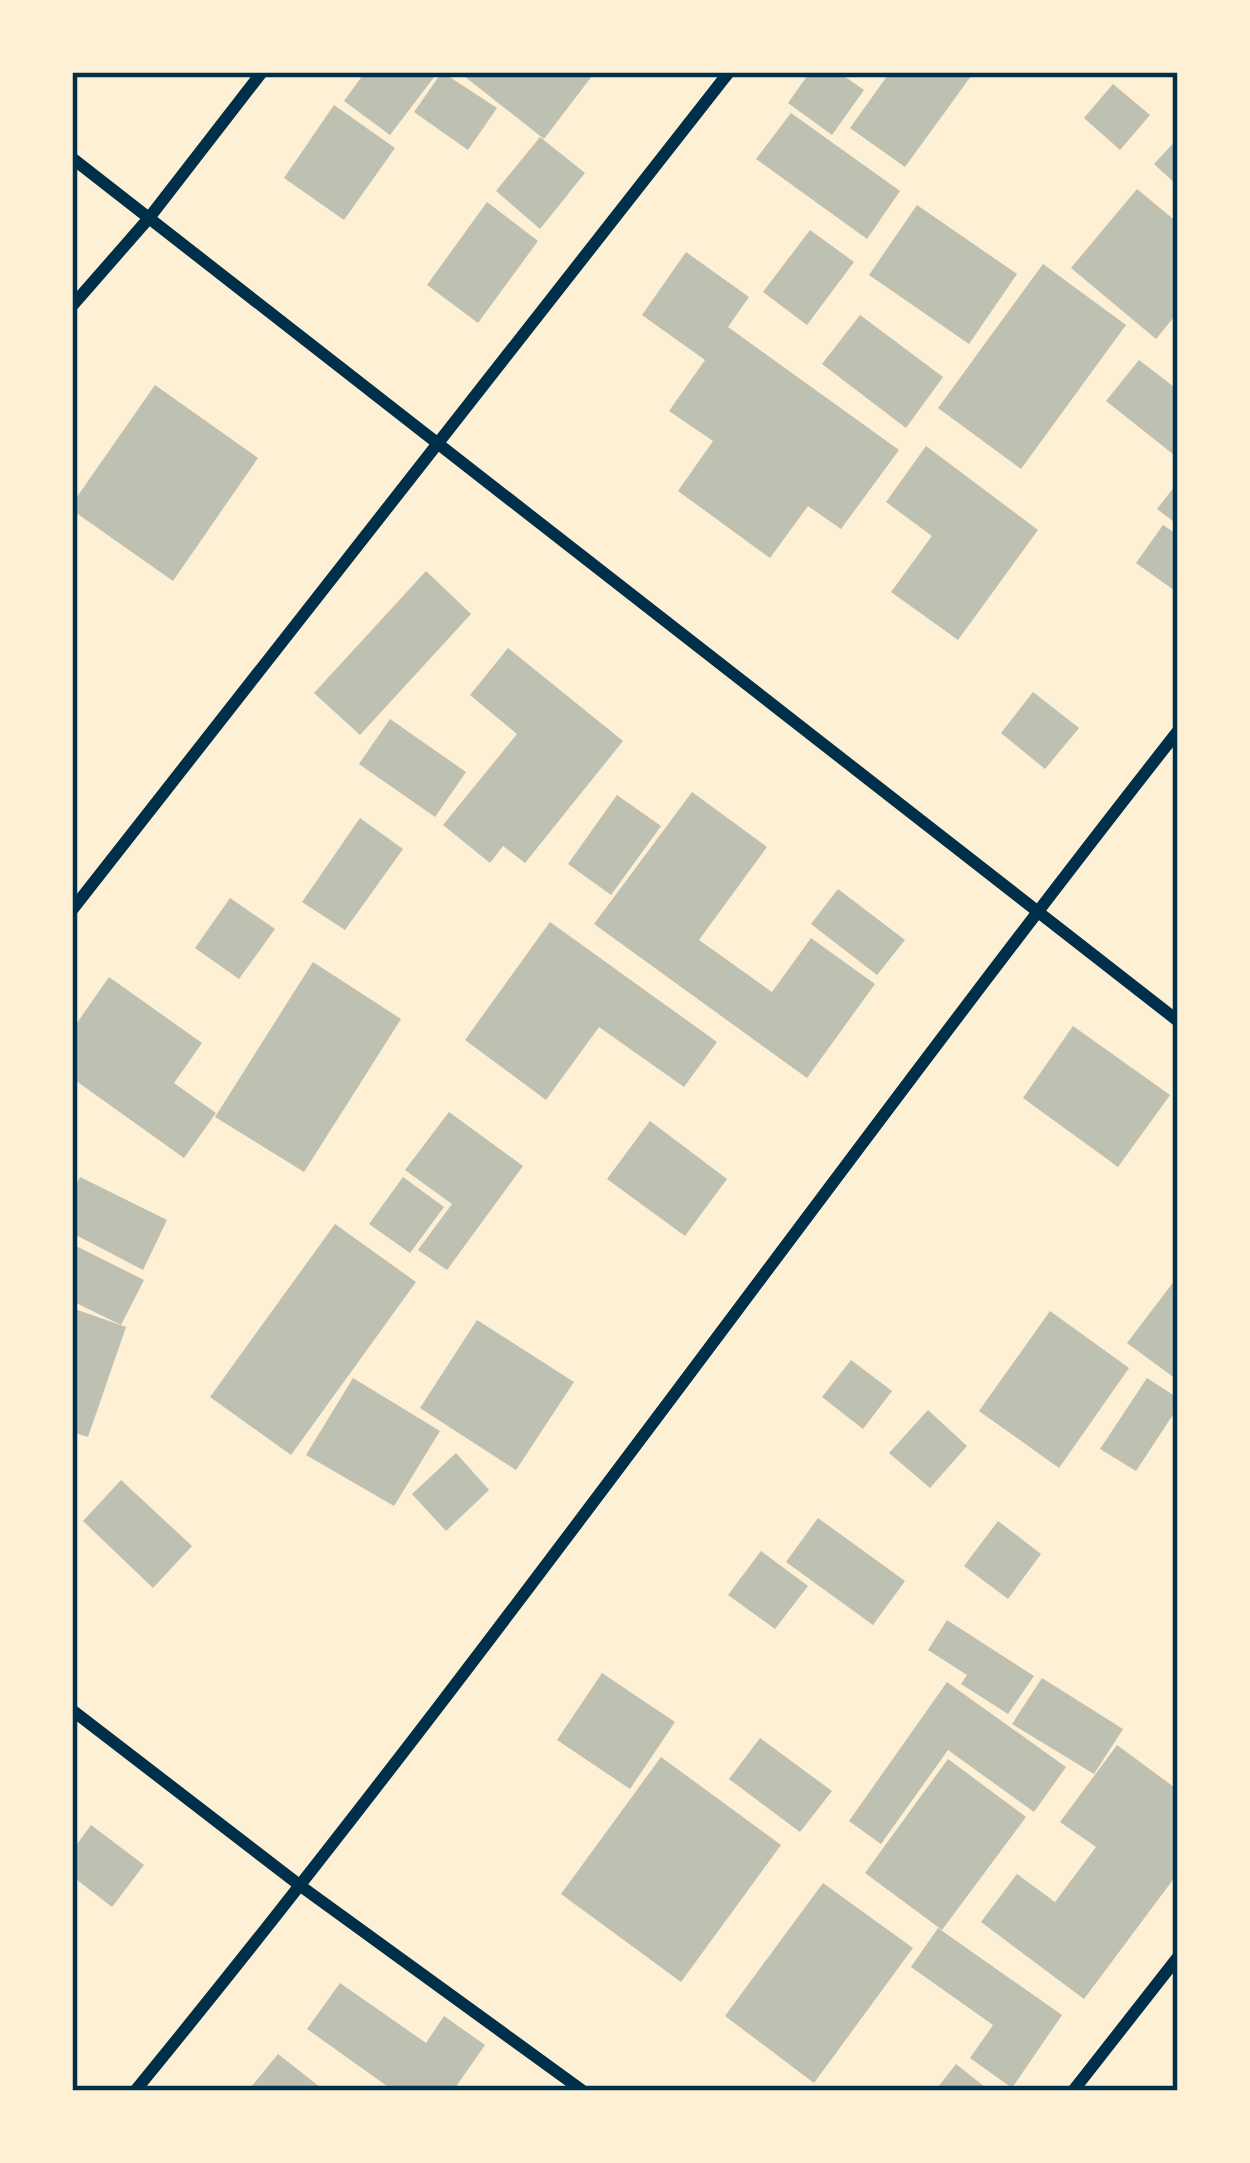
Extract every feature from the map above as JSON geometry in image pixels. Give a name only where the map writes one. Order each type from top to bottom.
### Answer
[{"type":"street","points":[[72,306],[149,218],[262,72]]},
{"type":"street","points":[[72,910],[729,72]]},
{"type":"street","points":[[72,158],[1178,1021]]},
{"type":"street","points":[[135,2091],[302,1887],[1037,910],[1178,731]]},
{"type":"street","points":[[72,1710],[302,1887],[583,2091]]},
{"type":"street","points":[[1073,2091],[1178,1957]]},
{"type":"building","points":[[365,72],[438,72],[390,135],[344,101]]},
{"type":"building","points":[[442,72],[497,108],[468,150],[414,112]]},
{"type":"building","points":[[459,72],[595,72],[544,139]]},
{"type":"building","points":[[810,72],[838,72],[864,90],[832,135],[788,103]]},
{"type":"building","points":[[890,72],[974,72],[905,167],[850,128]]},
{"type":"building","points":[[1113,84],[1150,115],[1120,150],[1084,118]]},
{"type":"building","points":[[334,105],[395,148],[344,220],[284,178]]},
{"type":"building","points":[[791,113],[900,191],[867,239],[756,159]]},
{"type":"building","points":[[540,137],[585,173],[540,229],[496,191]]},
{"type":"building","points":[[1178,138],[1178,186],[1154,164]]},
{"type":"building","points":[[1137,189],[1178,223],[1178,312],[1156,339],[1071,268]]},
{"type":"building","points":[[487,202],[538,241],[478,323],[427,285]]},
{"type":"building","points":[[917,205],[1017,274],[969,344],[869,275]]},
{"type":"building","points":[[810,230],[854,262],[807,325],[763,292]]},
{"type":"building","points":[[686,252],[749,297],[728,327],[899,450],[841,529],[808,506],[770,558],[678,491],[713,441],[669,411],[705,360],[642,315]]},
{"type":"building","points":[[1043,264],[1126,325],[1021,469],[938,408]]},
{"type":"building","points":[[860,315],[943,377],[906,428],[822,364]]},
{"type":"building","points":[[1139,360],[1178,390],[1178,458],[1106,401]]},
{"type":"building","points":[[155,385],[258,458],[173,581],[72,510]]},
{"type":"building","points":[[926,446],[1038,530],[958,640],[891,592],[932,536],[886,502]]},
{"type":"building","points":[[1178,482],[1178,525],[1157,509]]},
{"type":"building","points":[[1163,525],[1178,535],[1178,593],[1136,563]]},
{"type":"building","points":[[426,571],[471,614],[360,735],[314,693]]},
{"type":"building","points":[[508,648],[623,741],[525,863],[503,846],[490,863],[443,825],[517,734],[470,695]]},
{"type":"building","points":[[1033,692],[1079,728],[1045,769],[1001,733]]},
{"type":"building","points":[[390,719],[466,772],[435,817],[359,764]]},
{"type":"building","points":[[692,792],[767,847],[699,940],[772,992],[811,938],[875,984],[807,1078],[594,924]]},
{"type":"building","points":[[617,795],[661,826],[611,895],[568,864]]},
{"type":"building","points":[[360,818],[403,849],[345,930],[302,902]]},
{"type":"building","points":[[838,889],[905,940],[877,975],[811,924]]},
{"type":"building","points":[[230,898],[275,929],[239,979],[195,948]]},
{"type":"building","points":[[550,922],[717,1042],[684,1087],[599,1027],[546,1100],[465,1040]]},
{"type":"building","points":[[313,962],[401,1019],[304,1172],[215,1117]]},
{"type":"building","points":[[109,977],[202,1043],[174,1083],[216,1113],[184,1158],[72,1078],[72,1030]]},
{"type":"building","points":[[1073,1026],[1170,1095],[1118,1167],[1023,1098]]},
{"type":"building","points":[[449,1112],[523,1166],[447,1270],[418,1250],[452,1204],[405,1170]]},
{"type":"building","points":[[650,1121],[727,1179],[685,1236],[607,1179]]},
{"type":"building","points":[[80,1177],[167,1220],[143,1270],[72,1233],[72,1194]]},
{"type":"building","points":[[403,1177],[444,1207],[410,1253],[369,1224]]},
{"type":"building","points":[[335,1224],[416,1282],[291,1455],[210,1397]]},
{"type":"building","points":[[72,1244],[144,1280],[121,1325],[72,1301]]},
{"type":"building","points":[[1178,1276],[1178,1377],[1176,1379],[1127,1343]]},
{"type":"building","points":[[72,1308],[126,1327],[88,1437],[72,1432]]},
{"type":"building","points":[[1050,1311],[1129,1368],[1059,1468],[979,1411]]},
{"type":"building","points":[[477,1320],[574,1382],[516,1470],[420,1408]]},
{"type":"building","points":[[851,1360],[892,1391],[863,1429],[822,1397]]},
{"type":"building","points":[[353,1378],[440,1431],[394,1506],[306,1455]]},
{"type":"building","points":[[1147,1378],[1178,1398],[1178,1407],[1136,1471],[1100,1449]]},
{"type":"building","points":[[928,1410],[967,1446],[930,1488],[889,1453]]},
{"type":"building","points":[[456,1453],[489,1490],[446,1531],[412,1494]]},
{"type":"building","points":[[121,1480],[192,1546],[153,1588],[83,1521]]},
{"type":"building","points":[[818,1518],[905,1581],[873,1625],[786,1562]]},
{"type":"building","points":[[998,1521],[1041,1554],[1008,1599],[964,1566]]},
{"type":"building","points":[[761,1551],[808,1586],[775,1629],[728,1595]]},
{"type":"building","points":[[947,1620],[1034,1676],[1008,1714],[961,1684],[967,1675],[928,1650]]},
{"type":"building","points":[[602,1673],[675,1722],[630,1789],[557,1740]]},
{"type":"building","points":[[1042,1678],[1123,1729],[1094,1774],[1012,1724]]},
{"type":"building","points":[[947,1682],[1066,1767],[1034,1812],[948,1750],[881,1844],[849,1821]]},
{"type":"building","points":[[760,1738],[832,1791],[800,1832],[729,1779]]},
{"type":"building","points":[[1117,1745],[1178,1790],[1178,1873],[1084,1999],[981,1922],[1017,1874],[1055,1902],[1096,1847],[1060,1822]]},
{"type":"building","points":[[661,1757],[781,1845],[681,1982],[561,1894]]},
{"type":"building","points":[[948,1759],[1026,1817],[942,1930],[865,1873]]},
{"type":"building","points":[[91,1825],[144,1865],[112,1907],[72,1876],[72,1851]]},
{"type":"building","points":[[823,1883],[913,1948],[814,2083],[725,2016]]},
{"type":"building","points":[[938,1928],[1062,2015],[1012,2088],[970,2058],[993,2025],[911,1967]]},
{"type":"building","points":[[340,1983],[426,2043],[444,2016],[485,2045],[453,2091],[394,2091],[307,2029]]},
{"type":"building","points":[[278,2054],[320,2087],[317,2091],[258,2091],[252,2086]]},
{"type":"building","points":[[956,2064],[990,2091],[935,2091]]}]
